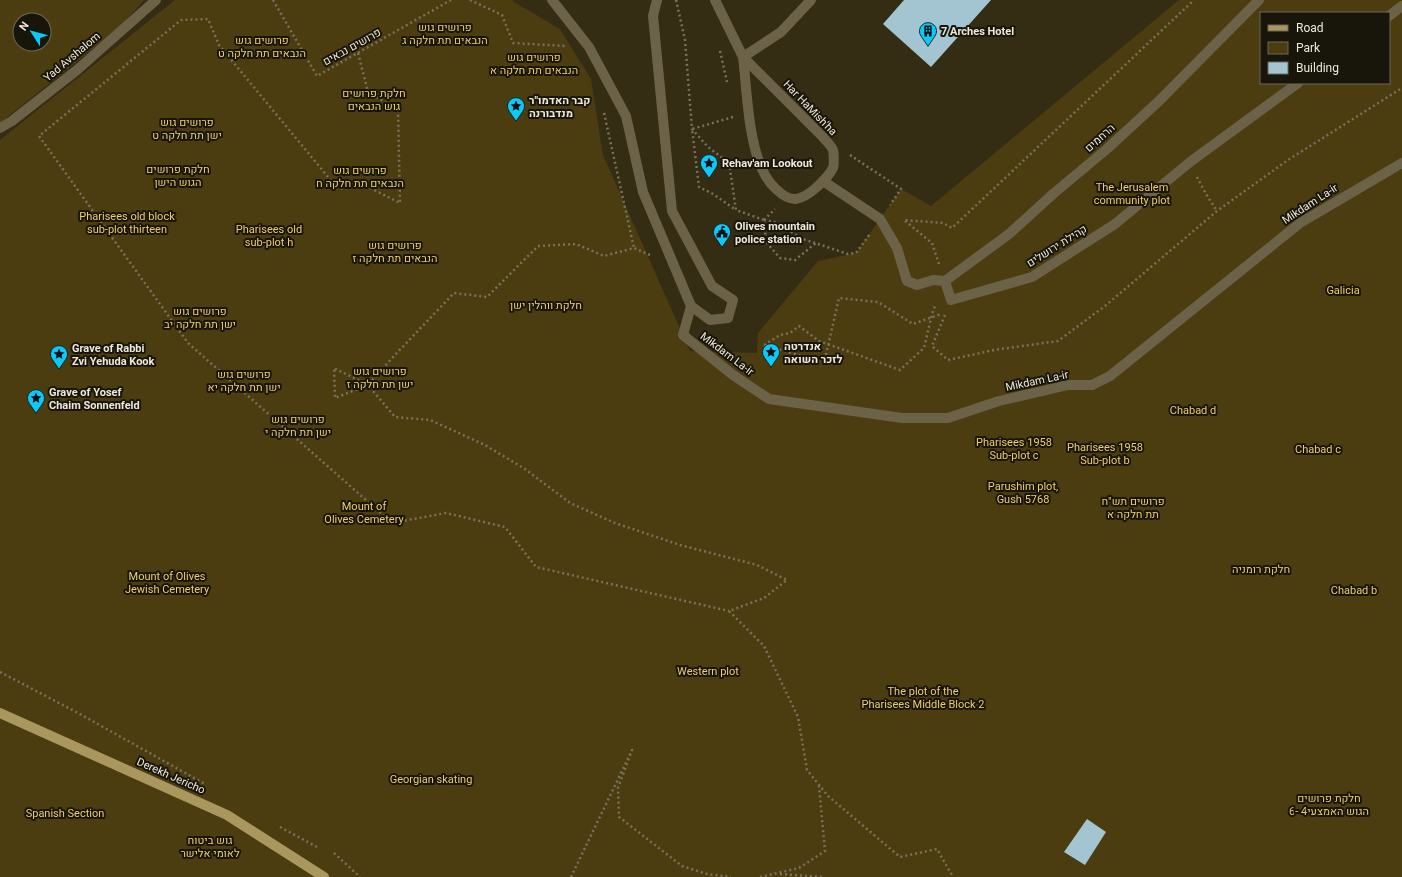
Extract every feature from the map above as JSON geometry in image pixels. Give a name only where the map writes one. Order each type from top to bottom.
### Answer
[{"type":"main road","name":"Derekh Jericho","points":[[0,713],[227,815],[324,877]]},
{"type":"street","name":"Yad Avshalom","points":[[0,128],[12,121],[77,70],[156,0]]},
{"type":"street","points":[[552,0],[589,47],[626,116],[643,192],[691,306],[710,320],[728,318],[733,300],[712,286],[672,211],[653,16],[657,0]]},
{"type":"street","name":"Har HaMish'ha","points":[[715,0],[743,57],[822,136],[833,150],[834,167],[823,181],[810,193],[796,199],[781,195],[763,172],[757,155],[752,131],[743,57]]},
{"type":"street","points":[[743,57],[781,32],[810,0]]},
{"type":"street","name":"הרחמים","points":[[945,281],[1009,234],[1053,194],[1108,148],[1160,100],[1259,0]]},
{"type":"street","points":[[1390,15],[1402,6]]},
{"type":"street","name":"קהילת ירושלים","points":[[945,281],[951,300],[1032,277],[1115,224],[1190,162],[1297,84]]},
{"type":"street","name":"Mikdam La-ir","points":[[691,306],[683,335],[733,375],[769,399],[902,418],[948,418],[999,402],[1068,385],[1092,385],[1110,376],[1300,223],[1402,162]]},
{"type":"street","points":[[823,181],[880,219],[897,248],[907,281],[917,285],[933,280],[945,281]]},
{"type":"path","name":"פרושים נבאים","points":[[273,0],[317,76],[450,0]]},
{"type":"path","points":[[470,0],[502,15],[513,43],[589,47]]},
{"type":"path","points":[[676,0],[685,40],[692,129],[699,187],[713,194],[736,210],[764,220]]},
{"type":"path","points":[[1194,0],[952,228],[943,223],[904,220],[932,243],[945,281],[931,318],[924,348],[900,370],[828,344],[819,341],[798,326],[790,333],[780,335],[764,345],[824,363],[828,344],[839,298],[878,302],[913,324],[931,318],[947,311],[932,346],[948,360],[994,350],[1058,341],[1105,306],[1217,211],[1288,160],[1402,88]]},
{"type":"path","points":[[358,53],[368,92],[398,110],[400,203],[366,186],[338,188],[219,45],[208,19],[181,20],[39,136],[188,343],[392,523],[446,513],[505,527],[536,567],[729,611],[764,646],[798,717],[807,770],[828,796],[900,857],[937,849],[953,877]]},
{"type":"path","points":[[719,48],[728,86]]},
{"type":"path","points":[[603,109],[634,248]]},
{"type":"path","points":[[692,129],[735,116]]},
{"type":"path","points":[[692,129],[708,147],[729,163],[736,210]]},
{"type":"path","points":[[729,163],[744,159]]},
{"type":"path","points":[[1190,162],[1206,194],[1217,211]]},
{"type":"path","points":[[764,220],[778,206]]},
{"type":"path","points":[[764,220],[766,242],[780,258],[795,260],[816,242]]},
{"type":"path","points":[[674,267],[634,248],[604,256],[576,244],[538,246],[487,297],[454,294],[368,385],[336,398],[334,368],[368,385],[395,416],[430,420],[485,445],[525,469],[570,503],[615,523],[680,546],[757,565],[787,580],[764,598],[729,611]]},
{"type":"path","points":[[0,672],[78,713],[208,786]]},
{"type":"path","points":[[571,877],[632,750],[618,788],[618,816],[682,866],[707,874],[731,877]]},
{"type":"path","points":[[760,877],[799,868],[825,851],[819,785]]},
{"type":"path","points":[[276,824],[317,847]]},
{"type":"path","points":[[334,853],[360,877]]},
{"type":"path","points":[[775,874],[822,877]]},
{"type":"green space","points":[[0,0],[144,0],[120,27],[0,123]]},
{"type":"green space","name":"Mount of Olives Cemetery","points":[[175,0],[513,0],[560,29],[591,79],[603,155],[690,351],[757,353],[758,333],[818,261],[856,253],[901,189],[931,206],[1179,0],[1402,0],[1402,877],[0,877],[0,140]]},
{"type":"building","name":"7 Arches Hotel","points":[[904,0],[991,0],[931,67],[883,24]]},
{"type":"building","points":[[1087,819],[1106,832],[1085,865],[1064,852]]},
{"type":"place","name":"7 Arches Hotel","points":[[928,46]]},
{"type":"place","name":"קבר האדמו\"ר מנדבורנה","points":[[516,121]]},
{"type":"place","name":"Rehav'am Lookout","points":[[709,178]]},
{"type":"place","name":"Olives mountain police station","points":[[722,247]]},
{"type":"place","name":"אנדרטה לזכר השואה","points":[[771,367]]},
{"type":"place","name":"Grave of Rabbi Zvi Yehuda Kook","points":[[59,369]]},
{"type":"place","name":"Grave of Yosef Chaim Sonnenfeld","points":[[36,413]]},
{"type":"park label","name":"פרושים גוש הנבאים תת חלקה ג","points":[[445,33]]},
{"type":"park label","name":"פרושים גוש הנבאים תת חלקה ט","points":[[262,46]]},
{"type":"park label","name":"פרושים גוש הנבאים תת חלקה א","points":[[534,63]]},
{"type":"park label","name":"חלקת פרושים גוש הנבאים","points":[[374,99]]},
{"type":"park label","name":"פרושים גוש ישן תת חלקה ט","points":[[187,128]]},
{"type":"park label","name":"חלקת פרושים הגוש הישן","points":[[178,175]]},
{"type":"park label","name":"פרושים גוש הנבאים תת חלקה ח","points":[[360,176]]},
{"type":"park label","name":"The Jerusalem community plot","points":[[1132,193]]},
{"type":"park label","name":"Pharisees old block sub-plot thirteen","points":[[127,222]]},
{"type":"park label","name":"Pharisees old sub-plot h","points":[[269,235]]},
{"type":"park label","name":"פרושים גוש הנבאים תת חלקה ז","points":[[395,251]]},
{"type":"park label","name":"Galicia","points":[[1343,290]]},
{"type":"park label","name":"חלקת ווהלין ישן","points":[[546,305]]},
{"type":"park label","name":"פרושים גוש ישן תת חלקה יב","points":[[200,317]]},
{"type":"park label","name":"פרושים גוש ישן תת חלקה ז","points":[[380,377]]},
{"type":"park label","name":"פרושים גוש ישן תת חלקה יא","points":[[244,380]]},
{"type":"park label","name":"Chabad d","points":[[1193,410]]},
{"type":"park label","name":"פרושים גוש ישן תת חלקה י","points":[[298,425]]},
{"type":"park label","name":"Pharisees 1958 Sub-plot c","points":[[1014,448]]},
{"type":"park label","name":"Chabad c","points":[[1318,449]]},
{"type":"park label","name":"Pharisees 1958 Sub-plot b","points":[[1105,453]]},
{"type":"park label","name":"Parushim plot, Gush 5768","points":[[1023,492]]},
{"type":"park label","name":"פרושים תש\"ח תת חלקה א","points":[[1133,507]]},
{"type":"park label","name":"חלקת רומניה","points":[[1261,569]]},
{"type":"park label","name":"Mount of Olives Jewish Cemetery","points":[[167,582]]},
{"type":"park label","name":"Chabad b","points":[[1354,590]]},
{"type":"park label","name":"Western plot","points":[[708,671]]},
{"type":"park label","name":"The plot of the Pharisees Middle Block 2","points":[[923,697]]},
{"type":"park label","name":"Georgian skating","points":[[431,779]]},
{"type":"park label","name":"חלקת פרושים הגוש האמצעי4 -6","points":[[1329,804]]},
{"type":"park label","name":"Spanish Section","points":[[65,813]]},
{"type":"park label","name":"גוש ביטוח לאומי אלישר","points":[[210,846]]}]
